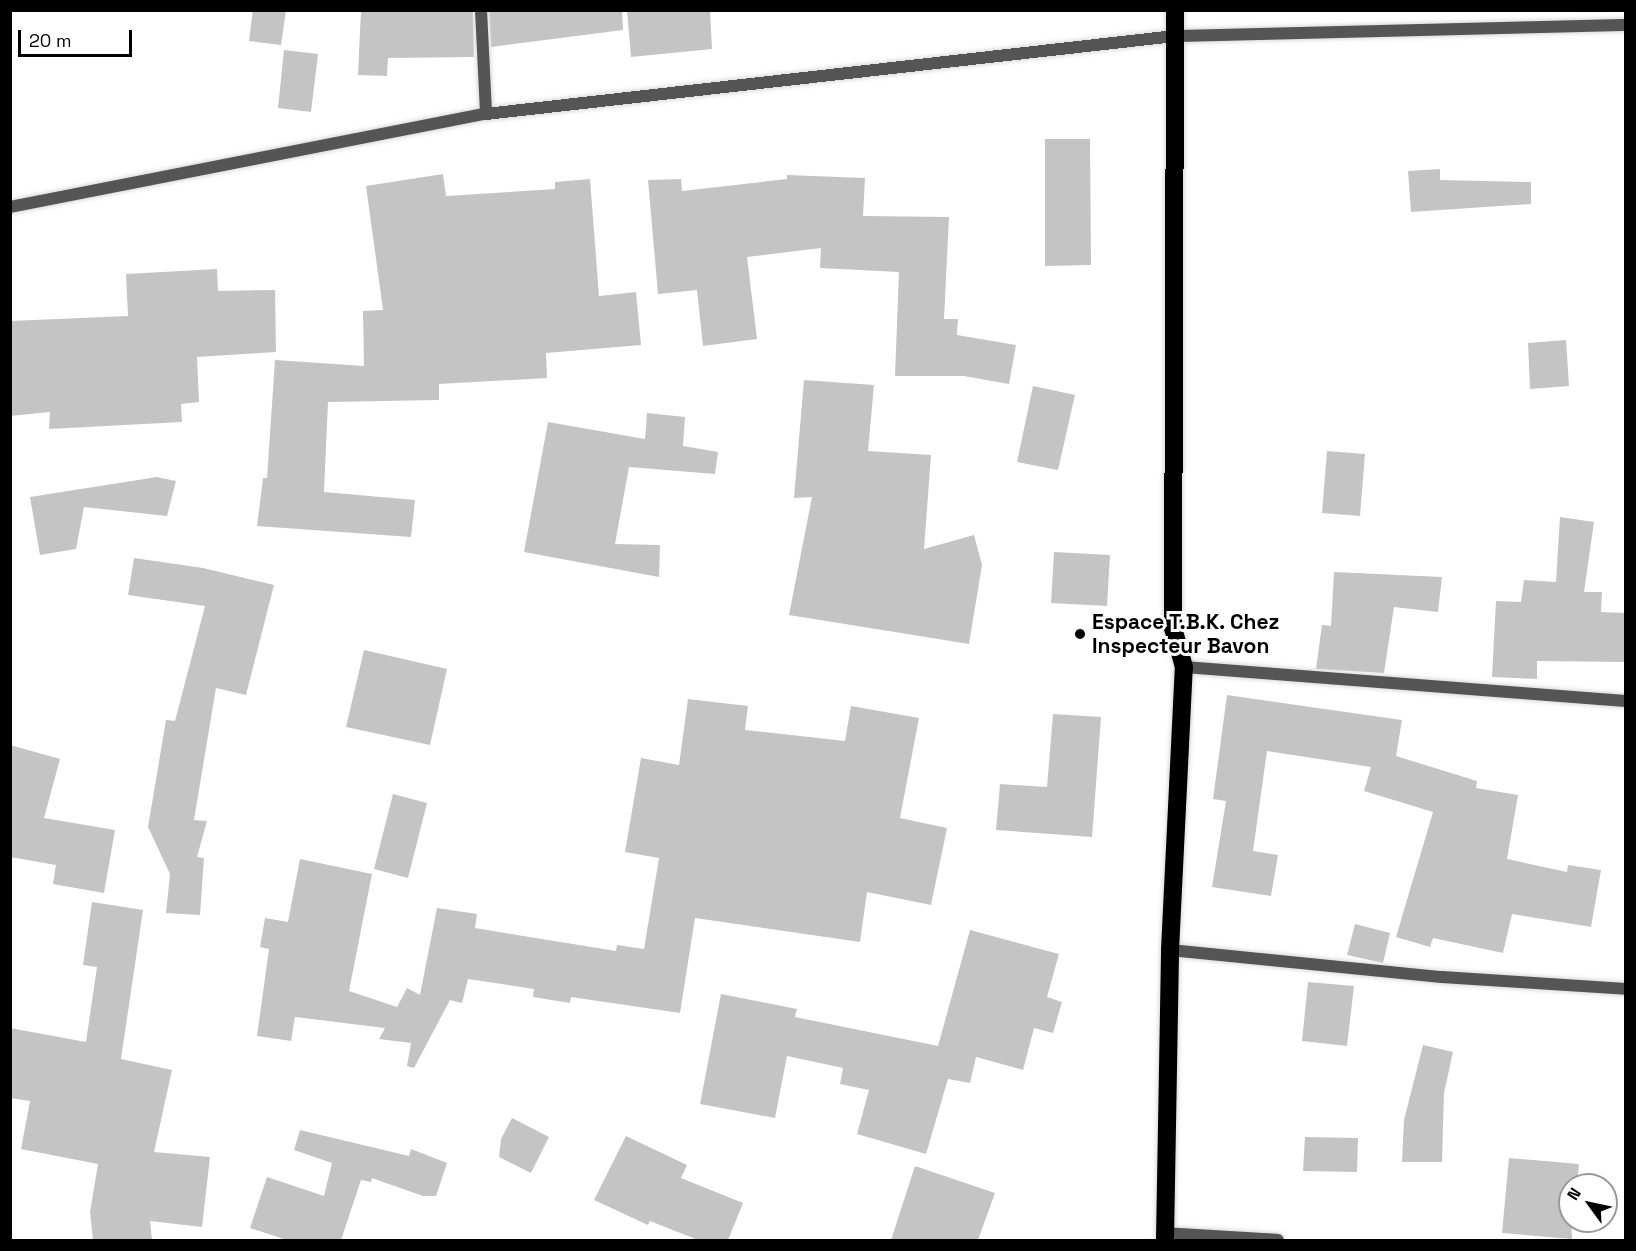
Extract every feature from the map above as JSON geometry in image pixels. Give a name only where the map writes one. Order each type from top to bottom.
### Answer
[{"type":"highway","points":[[1165,1237],[1170,950],[1185,667],[1173,628],[1175,10]]},
{"type":"street","points":[[481,10],[486,114]]},
{"type":"street","points":[[11,205],[486,114],[1175,36],[1626,25]]},
{"type":"street","points":[[1185,667],[1626,701]]},
{"type":"street","points":[[1170,950],[1442,977],[1626,989]]},
{"type":"street","points":[[1165,1237],[1278,1240]]},
{"type":"building","points":[[253,10],[286,10],[281,45],[249,41]]},
{"type":"building","points":[[361,10],[473,10],[474,57],[388,58],[387,76],[358,75]]},
{"type":"building","points":[[489,10],[622,10],[623,30],[491,47]]},
{"type":"building","points":[[627,10],[710,10],[712,49],[631,57]]},
{"type":"building","points":[[284,50],[318,54],[311,112],[278,108]]},
{"type":"building","points":[[1045,139],[1090,139],[1091,265],[1045,266]]},
{"type":"building","points":[[1440,169],[1440,180],[1531,182],[1531,204],[1411,212],[1408,171]]},
{"type":"building","points":[[443,174],[446,196],[555,189],[555,182],[590,179],[599,296],[636,292],[641,345],[546,353],[547,378],[439,384],[439,400],[328,402],[324,492],[415,500],[411,537],[257,526],[263,478],[267,478],[275,360],[364,366],[363,311],[383,310],[366,186]]},
{"type":"building","points":[[787,175],[865,178],[863,216],[949,217],[944,319],[958,319],[957,335],[1016,345],[1009,384],[964,376],[895,376],[899,272],[820,268],[821,248],[747,257],[757,339],[703,346],[697,290],[658,294],[648,180],[681,179],[682,191],[787,179]]},
{"type":"building","points":[[217,269],[218,291],[275,290],[276,352],[197,357],[199,402],[181,404],[182,422],[49,429],[50,412],[10,416],[10,321],[128,316],[126,274]]},
{"type":"building","points":[[1566,340],[1569,386],[1530,389],[1528,343]]},
{"type":"building","points":[[804,380],[874,385],[868,451],[931,455],[924,549],[974,535],[982,565],[969,644],[789,615],[812,497],[794,498]]},
{"type":"building","points":[[1033,386],[1075,395],[1058,470],[1017,462]]},
{"type":"building","points":[[647,413],[685,417],[683,446],[718,452],[715,474],[629,467],[615,544],[660,545],[659,577],[524,552],[548,422],[645,439]]},
{"type":"building","points":[[1327,451],[1365,454],[1360,516],[1322,513]]},
{"type":"building","points":[[157,477],[176,481],[167,516],[84,507],[76,549],[40,555],[30,497]]},
{"type":"building","points":[[1560,517],[1594,522],[1584,592],[1602,592],[1601,612],[1626,613],[1626,662],[1537,661],[1537,679],[1492,677],[1496,601],[1521,602],[1524,580],[1556,582]]},
{"type":"building","points":[[1054,552],[1110,555],[1107,606],[1051,603]]},
{"type":"building","points":[[134,558],[203,568],[274,585],[246,695],[216,688],[194,820],[207,821],[197,857],[204,858],[200,915],[166,913],[170,874],[148,827],[166,720],[175,721],[205,606],[128,595]]},
{"type":"building","points":[[1334,572],[1442,577],[1438,612],[1394,607],[1384,673],[1316,669],[1322,625],[1331,626]]},
{"type":"building","points":[[364,650],[447,669],[430,745],[346,727]]},
{"type":"building","points":[[1227,695],[1402,720],[1396,756],[1477,781],[1476,788],[1518,795],[1507,859],[1567,872],[1568,865],[1601,870],[1591,927],[1512,914],[1503,953],[1433,938],[1430,947],[1396,937],[1433,812],[1364,791],[1371,767],[1267,751],[1253,851],[1278,855],[1271,896],[1212,887],[1226,801],[1213,799]]},
{"type":"building","points":[[688,699],[748,706],[745,730],[845,741],[851,706],[919,718],[900,818],[947,828],[931,905],[867,892],[860,942],[695,918],[680,1013],[571,997],[570,1003],[533,997],[534,989],[468,979],[462,1003],[450,1000],[414,1068],[407,1066],[411,1043],[379,1039],[385,1028],[295,1017],[291,1041],[257,1036],[269,949],[260,947],[265,918],[288,922],[300,859],[372,874],[349,991],[397,1007],[407,988],[420,995],[437,908],[477,914],[475,928],[616,951],[617,945],[644,949],[659,858],[625,852],[641,758],[679,765]]},
{"type":"building","points":[[1053,714],[1101,717],[1092,837],[996,830],[1000,784],[1047,787]]},
{"type":"building","points":[[10,745],[60,759],[44,818],[115,830],[104,893],[53,884],[56,865],[10,857]]},
{"type":"building","points":[[393,794],[427,803],[408,878],[374,869]]},
{"type":"building","points":[[92,902],[143,910],[121,1059],[172,1070],[154,1152],[210,1157],[202,1227],[150,1221],[152,1240],[93,1240],[90,1212],[98,1164],[21,1149],[30,1101],[10,1098],[10,1028],[86,1042],[97,967],[83,965]]},
{"type":"building","points":[[1355,924],[1390,933],[1383,963],[1347,955]]},
{"type":"building","points":[[970,930],[1059,954],[1047,997],[1062,1002],[1053,1033],[1034,1028],[1023,1070],[976,1057],[970,1083],[948,1079],[926,1154],[857,1134],[869,1090],[840,1084],[843,1068],[787,1056],[775,1118],[700,1104],[721,994],[797,1009],[795,1017],[938,1046]]},
{"type":"building","points":[[1308,982],[1354,986],[1347,1046],[1302,1041]]},
{"type":"building","points":[[1423,1045],[1453,1052],[1444,1093],[1442,1162],[1402,1162],[1404,1120]]},
{"type":"building","points":[[512,1118],[549,1137],[531,1173],[499,1157],[501,1139]]},
{"type":"building","points":[[300,1130],[409,1156],[411,1149],[447,1163],[436,1196],[423,1196],[372,1178],[371,1182],[361,1180],[341,1240],[287,1240],[250,1228],[267,1177],[324,1196],[332,1163],[294,1150]]},
{"type":"building","points":[[626,1136],[687,1165],[681,1178],[743,1203],[728,1240],[698,1240],[650,1221],[648,1225],[594,1200]]},
{"type":"building","points":[[1305,1137],[1358,1138],[1357,1172],[1303,1171]]},
{"type":"building","points":[[1509,1158],[1579,1164],[1578,1173],[1558,1173],[1558,1233],[1572,1233],[1572,1239],[1502,1233]]},
{"type":"building","points":[[915,1166],[995,1193],[978,1240],[891,1240]]},
{"type":"place","name":"Espace T.B.K. Chez Inspecteur Bavon","points":[[1080,634]]}]
